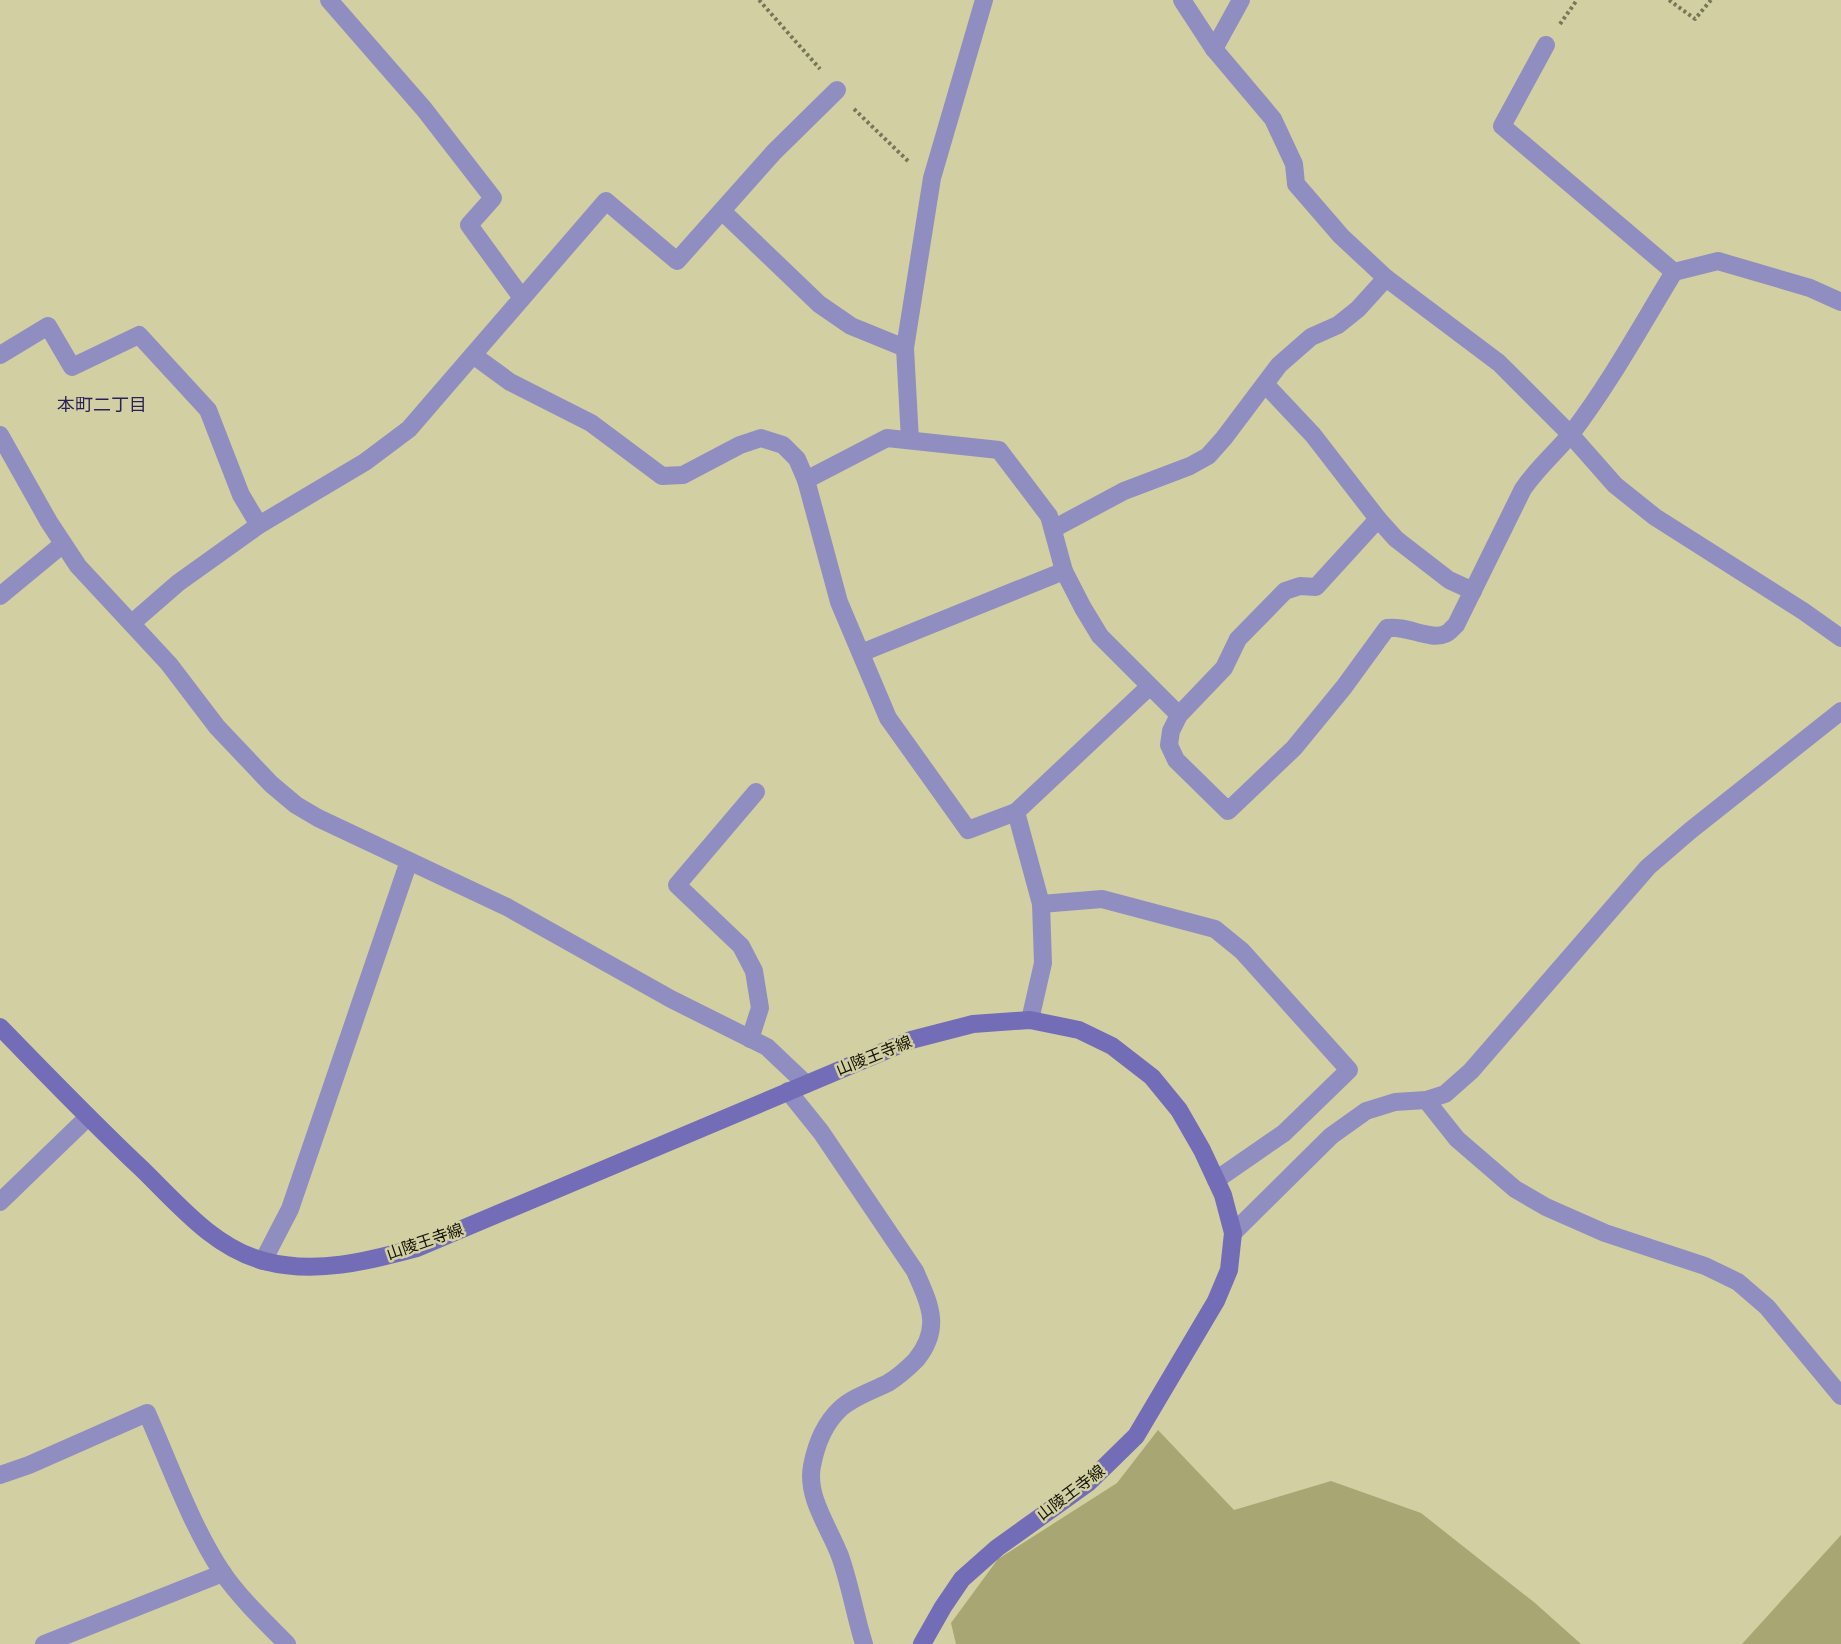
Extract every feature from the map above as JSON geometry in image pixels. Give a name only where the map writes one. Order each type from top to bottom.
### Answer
[{"type":"main road","name":"山陵王寺線","points":[[0,1027],[87,1117],[202,1227],[229,1246],[263,1261],[323,1267],[370,1260],[417,1248],[911,1040],[973,1024],[1030,1020],[1079,1030],[1112,1046],[1152,1077],[1179,1110],[1202,1150],[1223,1195],[1233,1233],[1228,1270],[1216,1301],[1137,1436],[1088,1483],[997,1548],[963,1579],[943,1607],[922,1644]]},
{"type":"street","points":[[329,0],[424,109],[494,198],[469,225],[522,298]]},
{"type":"street","points":[[910,440],[905,348],[932,177],[984,0]]},
{"type":"street","points":[[1182,0],[1214,49],[1273,119],[1294,164],[1296,184],[1341,236],[1386,279],[1499,363],[1570,434],[1615,485],[1655,517],[1803,611],[1841,638]]},
{"type":"street","points":[[1214,49],[1241,0]]},
{"type":"street","points":[[1546,45],[1502,126],[1674,272]]},
{"type":"street","points":[[132,623],[178,583],[259,525],[365,462],[409,429],[606,201],[677,261],[774,152],[837,90]]},
{"type":"street","points":[[722,211],[819,304],[851,326],[905,348]]},
{"type":"street","points":[[1378,519],[1316,587],[1300,586],[1285,591],[1238,639],[1224,668],[1179,715],[1171,731],[1169,745],[1176,760],[1228,811],[1294,748],[1344,687],[1387,628],[1398,626],[1431,636],[1444,635],[1456,625],[1523,489],[1536,470],[1570,434],[1631,343],[1674,272],[1718,261],[1810,288],[1841,302]]},
{"type":"street","points":[[1053,530],[1124,491],[1190,466],[1208,456],[1287,358],[1311,337],[1338,325],[1358,309],[1386,279]]},
{"type":"street","points":[[0,355],[48,326],[72,367],[139,335],[208,410],[241,495],[259,525]]},
{"type":"street","points":[[472,355],[510,382],[591,423],[662,476],[683,475],[740,445],[761,438],[783,446],[797,459],[806,480],[840,602],[888,718],[968,830],[1016,812],[1149,687]]},
{"type":"street","points":[[1265,384],[1313,435],[1378,519],[1396,538],[1449,580],[1473,591]]},
{"type":"street","points":[[0,435],[78,566],[168,664],[217,727],[271,784],[296,805],[318,818],[507,907],[671,999],[767,1047],[806,1084]]},
{"type":"street","points":[[806,480],[887,438],[999,450],[1049,516],[1064,571],[1100,636],[1179,715]]},
{"type":"street","points":[[0,596],[63,544]]},
{"type":"street","points":[[861,653],[1064,571]]},
{"type":"street","points":[[1233,1233],[1331,1136],[1366,1111],[1395,1102],[1426,1100],[1445,1094],[1471,1071],[1648,867],[1841,711]]},
{"type":"street","points":[[750,1039],[760,1008],[754,971],[741,946],[677,885],[756,792]]},
{"type":"street","points":[[1016,812],[1041,904],[1042,963],[1030,1020]]},
{"type":"street","points":[[263,1261],[290,1209],[409,861]]},
{"type":"street","points":[[1041,904],[1102,899],[1215,929],[1242,951],[1349,1070],[1284,1133],[1216,1180]]},
{"type":"street","points":[[788,1091],[821,1132],[915,1271],[924,1292],[932,1324],[930,1338],[925,1349],[911,1365],[890,1381],[840,1409],[826,1426],[817,1445],[812,1469],[812,1487],[816,1503],[840,1557],[864,1644]]},
{"type":"street","points":[[1426,1100],[1457,1138],[1515,1189],[1546,1207],[1605,1233],[1705,1266],[1738,1282],[1767,1307],[1841,1396]]},
{"type":"street","points":[[0,1202],[87,1117]]},
{"type":"street","points":[[0,1475],[29,1465],[147,1413],[202,1537],[223,1573],[287,1644]]},
{"type":"street","points":[[44,1644],[223,1573]]},
{"type":"path","points":[[1669,0],[1695,19],[1711,0]]},
{"type":"shaded area","points":[[1158,1430],[1234,1510],[1331,1481],[1421,1513],[1535,1603],[1581,1644],[956,1644],[951,1623],[998,1559],[1117,1483]]},
{"type":"shaded area","points":[[1841,1535],[1841,1644],[1742,1644]]},
{"type":"district","name":"本町二丁目","points":[[102,405]]}]
